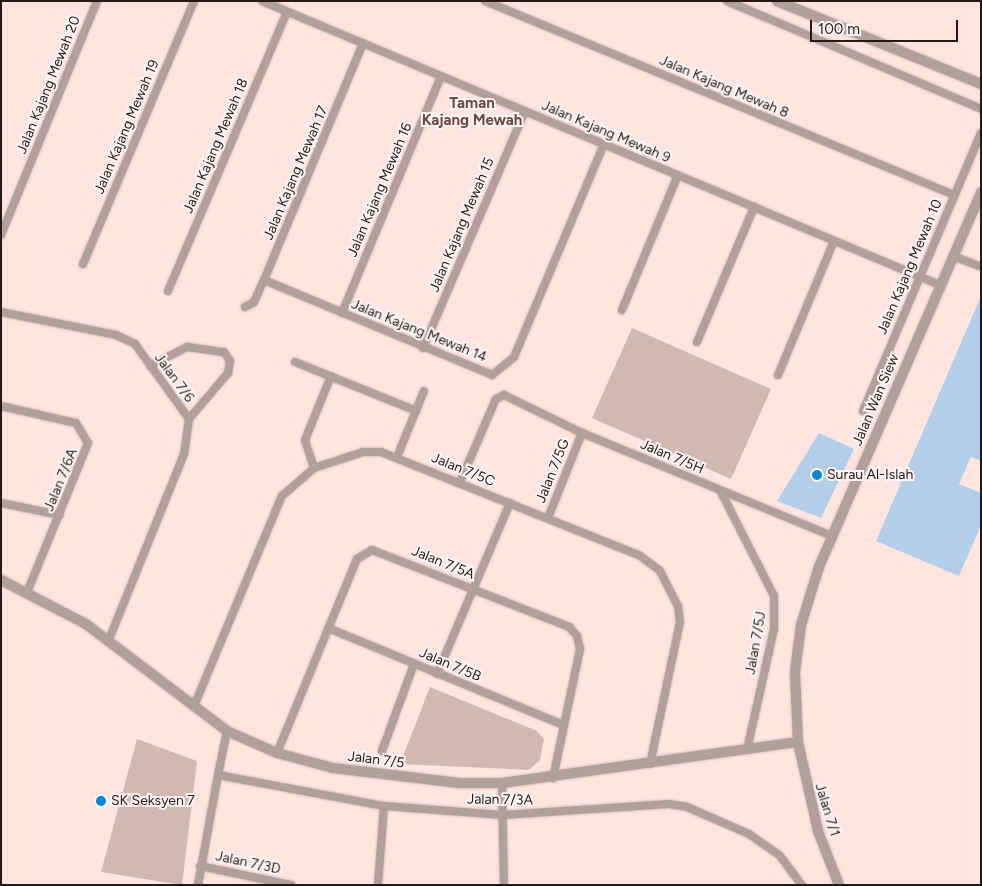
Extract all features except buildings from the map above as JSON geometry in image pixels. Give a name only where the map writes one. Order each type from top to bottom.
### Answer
[{"type":"street","name":"Jalan Kajang Mewah 20","points":[[1,234],[97,1]]},
{"type":"street","name":"Jalan Kajang Mewah 19","points":[[83,264],[194,1]]},
{"type":"street","name":"Jalan Kajang Mewah 9","points":[[262,1],[940,285]]},
{"type":"street","name":"Jalan Kajang Mewah 8","points":[[485,1],[954,195]]},
{"type":"street","points":[[727,1],[981,109]]},
{"type":"street","points":[[777,1],[981,84]]},
{"type":"street","name":"Jalan Kajang Mewah 18","points":[[168,291],[287,12]]},
{"type":"street","name":"Jalan Kajang Mewah 17","points":[[245,307],[254,302],[264,280],[363,43]]},
{"type":"street","name":"Jalan Kajang Mewah 16","points":[[342,313],[441,76]]},
{"type":"street","name":"Jalan Kajang Mewah 15","points":[[423,348],[524,111]]},
{"type":"street","name":"Jalan Kajang Mewah 10","points":[[863,411],[981,133]]},
{"type":"street","name":"Jalan Kajang Mewah 14","points":[[264,280],[423,348],[492,375],[514,357],[604,144]]},
{"type":"street","points":[[622,310],[678,175]]},
{"type":"street","name":"Jalan Wan Siew","points":[[798,742],[796,672],[801,625],[832,536],[981,192]]},
{"type":"street","points":[[697,342],[754,207]]},
{"type":"street","points":[[778,375],[834,240]]},
{"type":"street","points":[[953,256],[981,268]]},
{"type":"street","name":"Jalan 7/6","points":[[1,312],[116,335],[135,344],[189,419],[184,454],[109,640]]},
{"type":"street","points":[[150,366],[187,347],[224,352],[230,361],[228,373],[189,419]]},
{"type":"street","points":[[295,362],[416,411]]},
{"type":"street","points":[[314,468],[305,440],[331,376]]},
{"type":"street","points":[[397,457],[424,391]]},
{"type":"street","name":"Jalan 7/5H","points":[[460,482],[496,399],[504,396],[582,433],[832,536]]},
{"type":"street","name":"Jalan 7/6A","points":[[1,406],[76,423],[86,435],[88,451],[28,590]]},
{"type":"street","name":"Jalan 7/5G","points":[[548,518],[582,433]]},
{"type":"street","name":"Jalan 7/5C","points":[[194,706],[282,496],[314,468],[363,452],[397,457],[460,482],[639,555],[660,571],[673,595],[679,633],[650,764]]},
{"type":"street","name":"Jalan 7/5J","points":[[722,492],[774,596],[774,629],[747,750]]},
{"type":"street","points":[[1,503],[60,516]]},
{"type":"street","points":[[437,674],[510,503]]},
{"type":"street","name":"Jalan 7/5A","points":[[277,753],[357,559],[372,550],[569,627],[577,636],[580,649],[553,778]]},
{"type":"street","name":"Jalan 7/5","points":[[1,580],[28,590],[109,640],[227,731],[277,753],[375,775],[502,783],[553,778],[798,742]]},
{"type":"street","name":"Jalan 7/5B","points":[[328,628],[563,725]]},
{"type":"street","points":[[382,751],[414,664]]},
{"type":"street","points":[[198,885],[200,866],[227,731]]},
{"type":"street","name":"Jalan 7/1","points":[[798,742],[812,812],[839,885]]},
{"type":"street","name":"Jalan 7/3A","points":[[218,775],[384,806],[503,816],[669,804],[687,807],[749,834],[780,856],[802,885]]},
{"type":"street","points":[[502,783],[504,885]]},
{"type":"street","points":[[378,885],[384,806]]},
{"type":"street","name":"Jalan 7/3D","points":[[200,866],[291,885]]},
{"type":"shaded area","points":[[632,328],[771,389],[731,479],[592,418]]},
{"type":"shaded area","points":[[430,687],[537,731],[544,739],[540,760],[529,770],[400,764]]},
{"type":"shaded area","points":[[137,739],[197,761],[182,885],[101,872]]},
{"type":"place","name":"Surau Al-Islah","points":[[817,475]]},
{"type":"place","name":"SK Seksyen 7","points":[[101,801]]},
{"type":"district","name":"Taman Kajang Mewah","points":[[472,112]]}]
